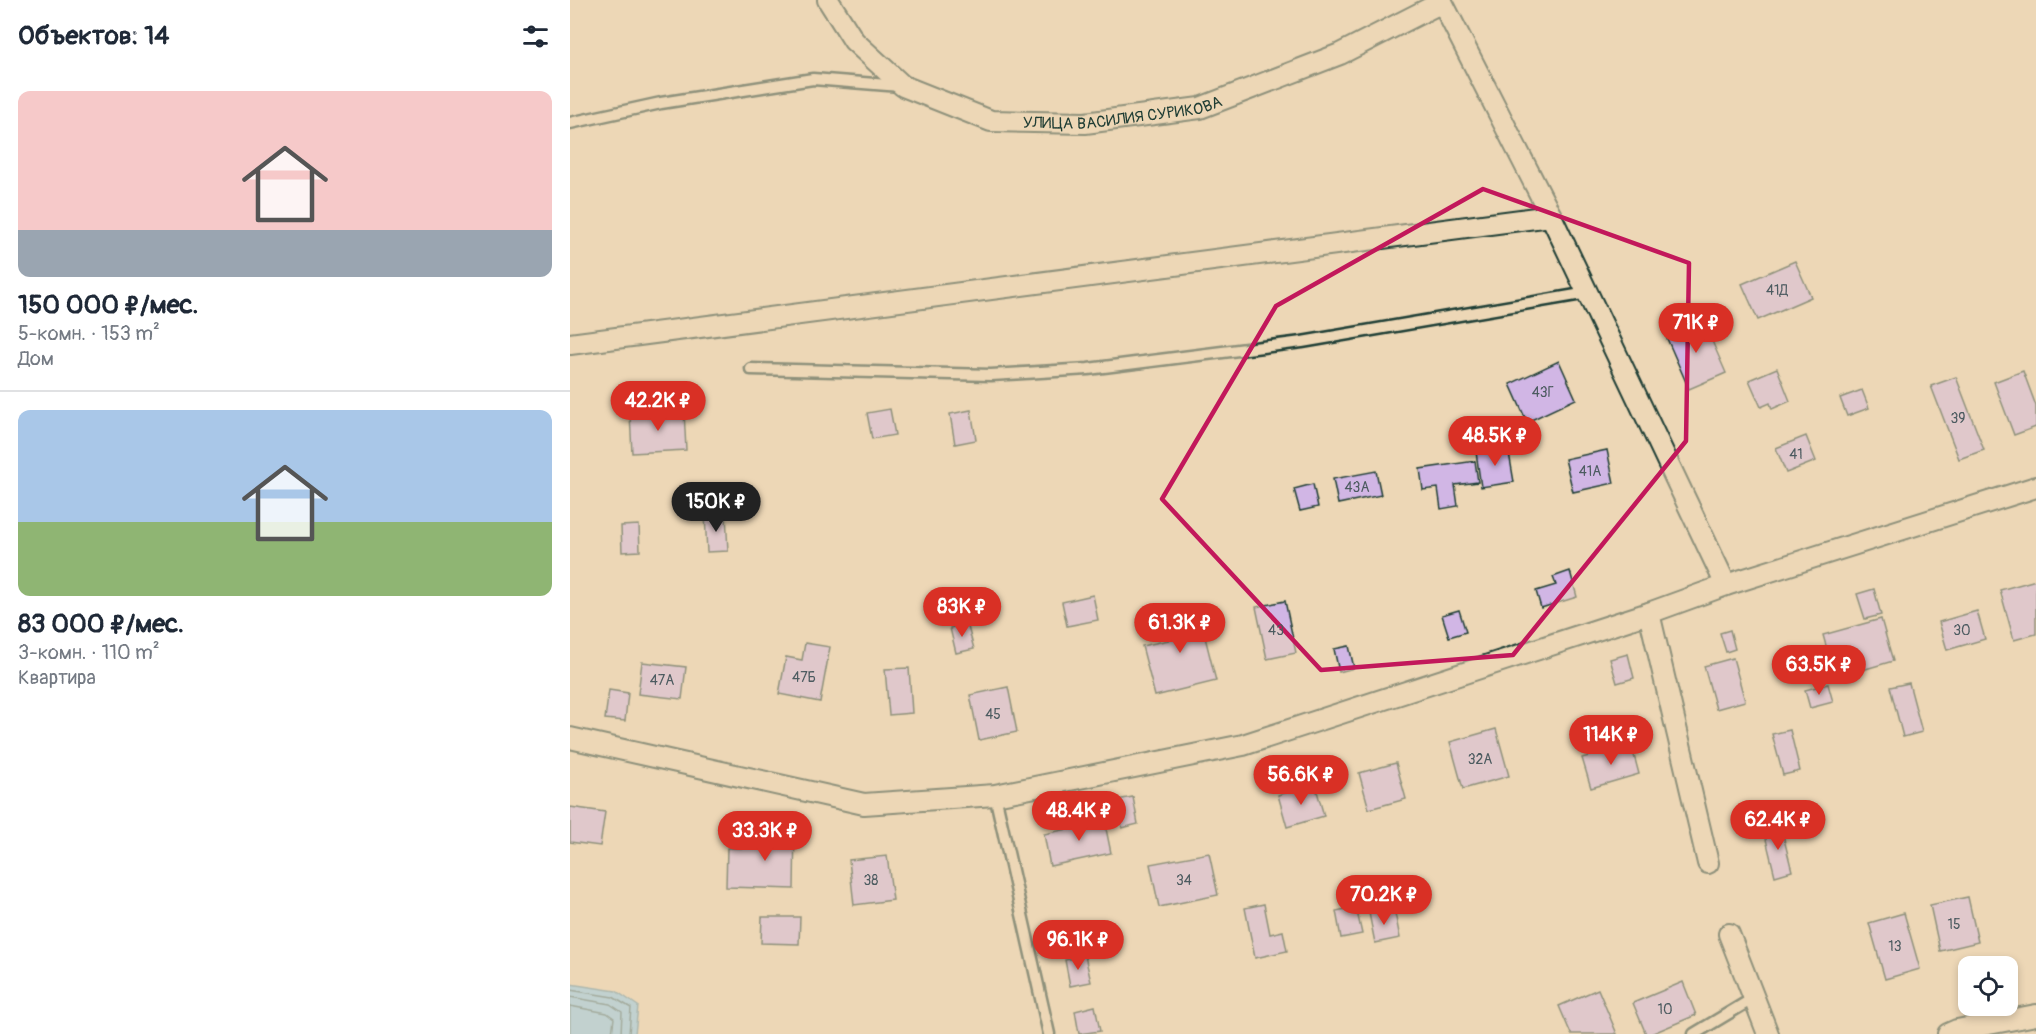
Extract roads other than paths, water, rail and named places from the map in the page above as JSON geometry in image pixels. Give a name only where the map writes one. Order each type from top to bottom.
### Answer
[{"type":"street","name":"УЛИЦА ВАСИЛИЯ СУРИКОВА","points":[[828,0],[854,41],[903,86],[991,121],[1085,123],[1200,108],[1340,54],[1441,1]]},
{"type":"street","points":[[1441,1],[1551,216],[1726,585]]},
{"type":"street","points":[[570,344],[1551,216]]},
{"type":"street","points":[[570,738],[864,804],[995,795],[1243,745],[1649,613],[1726,585],[2036,487]]},
{"type":"street","points":[[1649,613],[1708,863]]},
{"type":"street","points":[[1729,934],[1768,1034]]},
{"type":"street","points":[[1948,1034],[1957,1030],[2036,1015]]},
{"type":"lane","points":[[570,123],[662,103],[813,79],[903,86]]},
{"type":"lane","points":[[751,369],[991,375],[1088,369],[1302,342],[1588,293]]},
{"type":"lane","points":[[995,795],[1049,1034]]},
{"type":"lane","points":[[1694,1034],[1754,998]]},
{"type":"water","points":[[570,984],[616,991],[638,1006],[635,1034],[570,1034]]}]
